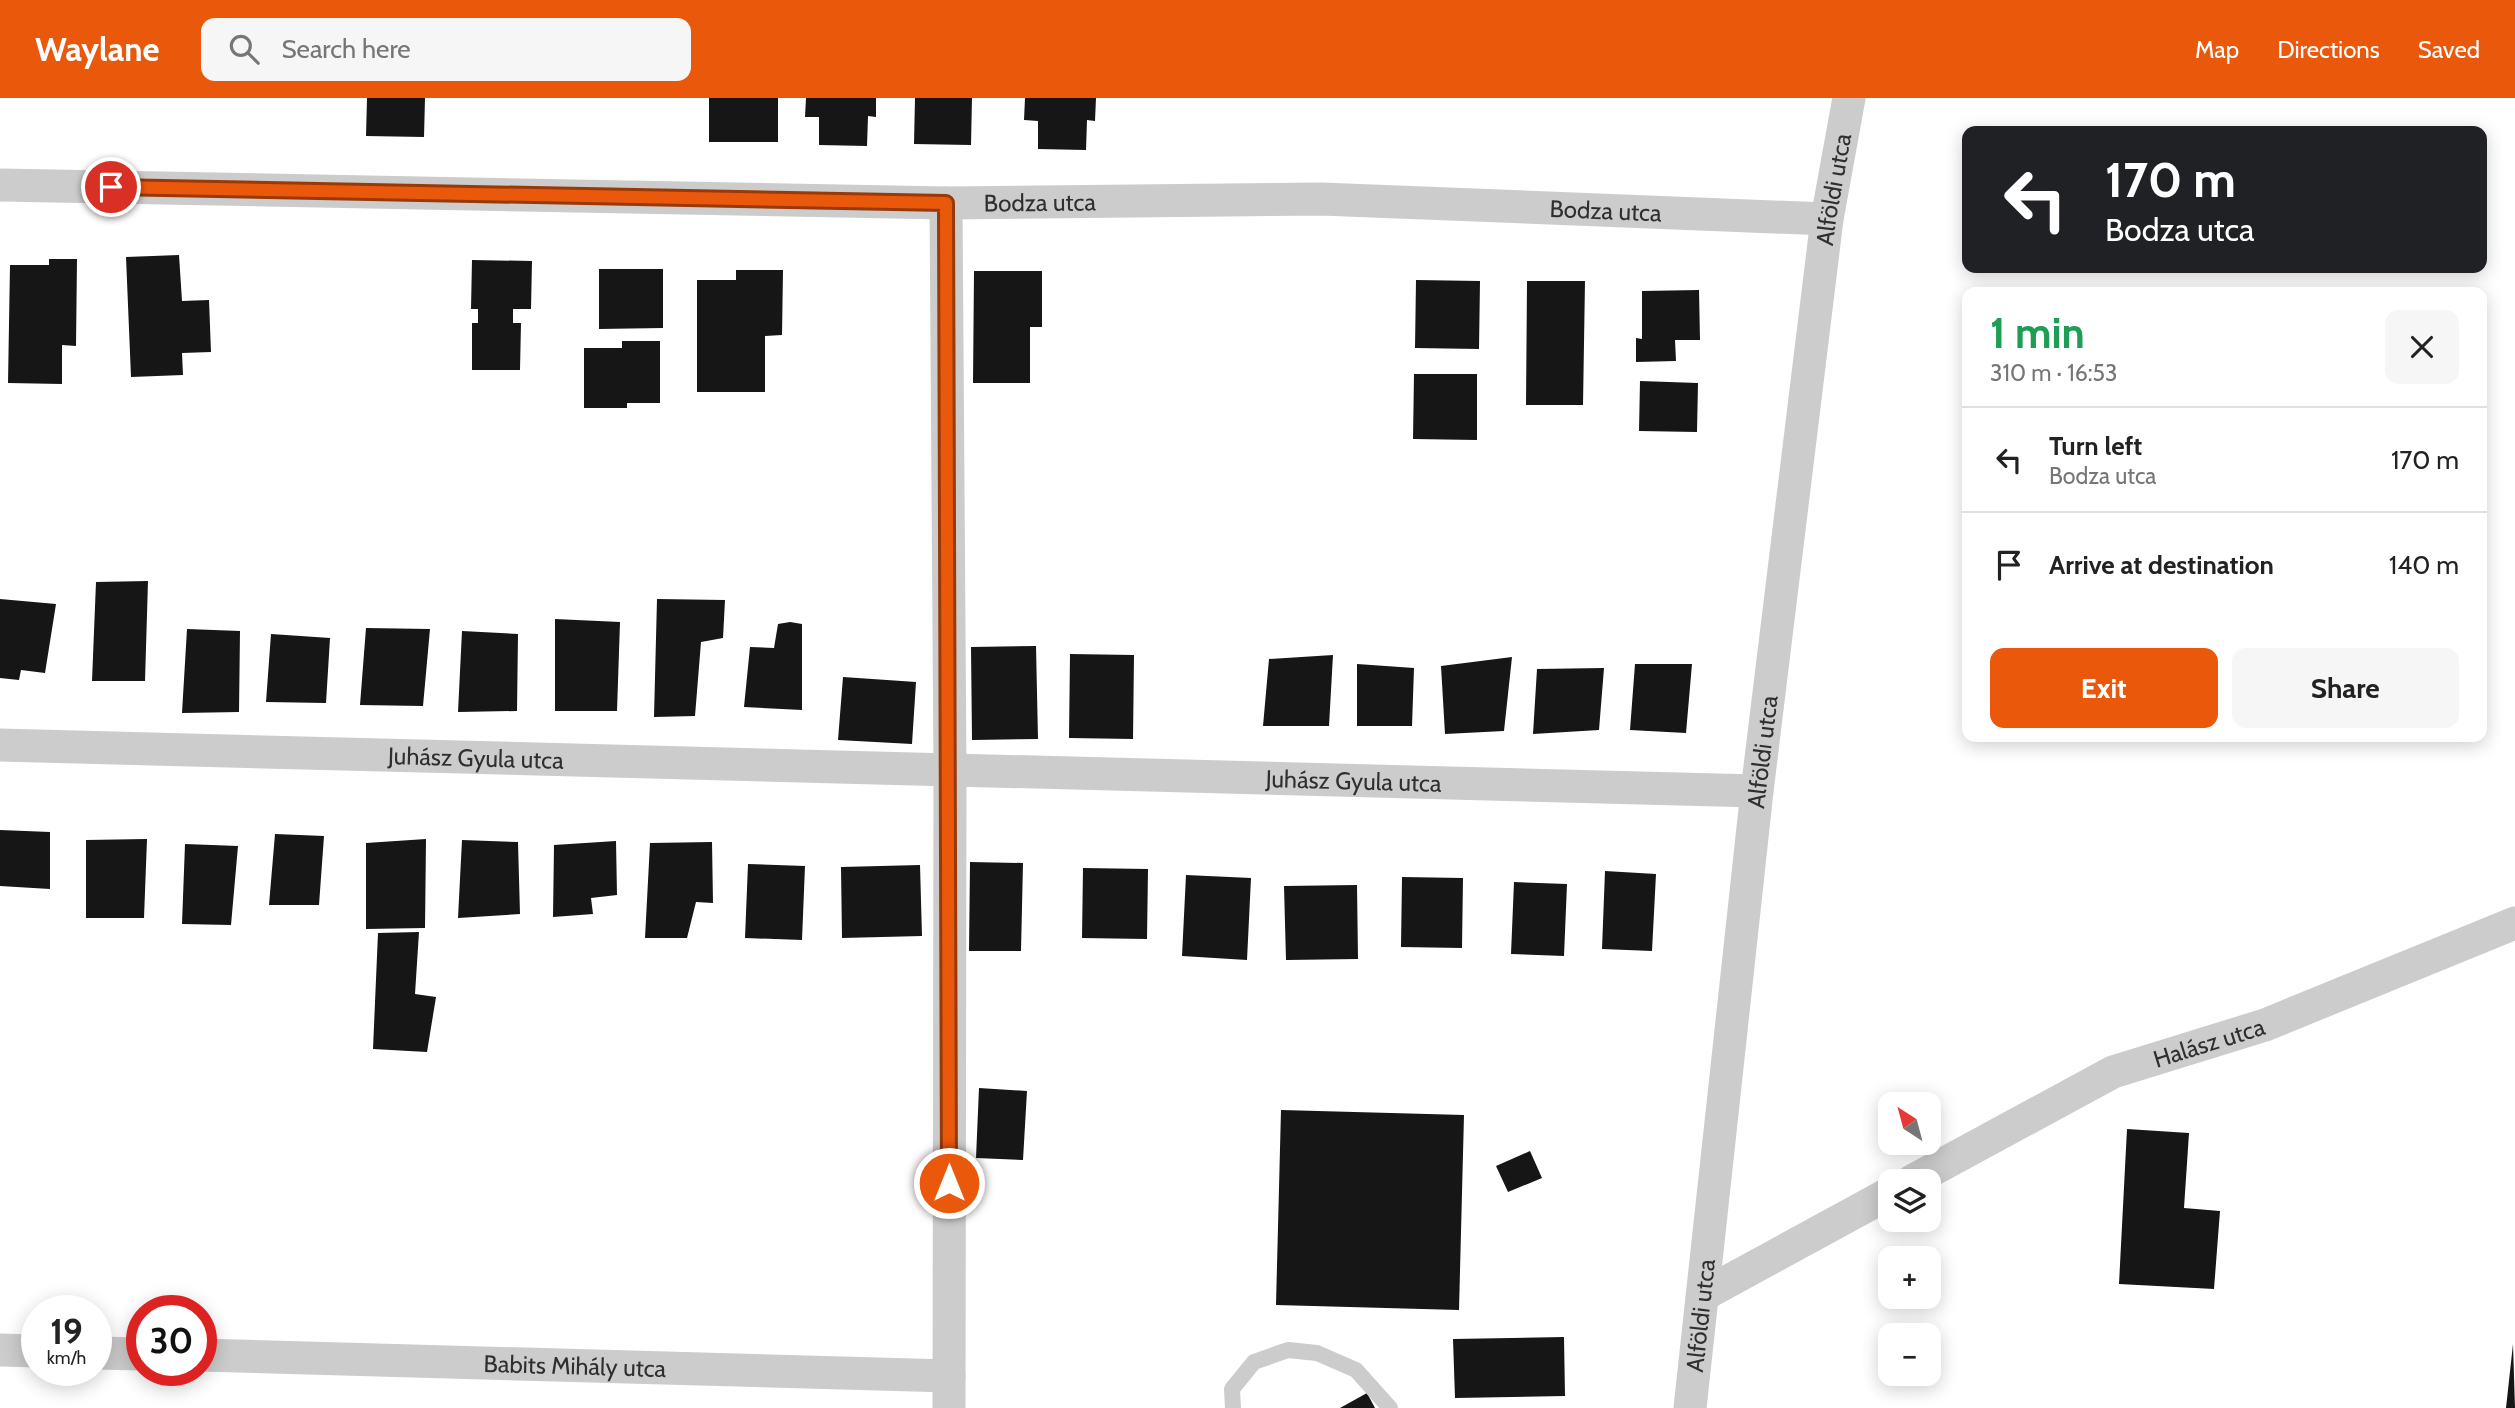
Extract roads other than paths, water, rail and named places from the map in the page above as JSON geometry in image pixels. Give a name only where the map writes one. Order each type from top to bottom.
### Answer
[{"type":"street","name":"Alföldi utca","points":[[1690,1408],[1757,790],[1827,219],[1849,98]]},
{"type":"street","name":"Bodza utca","points":[[0,185],[946,203],[1321,200],[1827,219]]},
{"type":"street","points":[[946,203],[950,769],[949,1392]]},
{"type":"street","name":"Juhász Gyula utca","points":[[0,745],[1757,790]]},
{"type":"street","name":"Halász utca","points":[[1934,1169],[2113,1072],[2265,1025],[2515,923]]},
{"type":"street","points":[[1703,1295],[1878,1200]]},
{"type":"street","points":[[0,1350],[21,1351]]},
{"type":"street","name":"Babits Mihály utca","points":[[217,1356],[949,1392]]},
{"type":"lane","points":[[1233,1408],[1232,1389],[1254,1362],[1288,1350],[1317,1353],[1356,1370],[1390,1408]]}]
